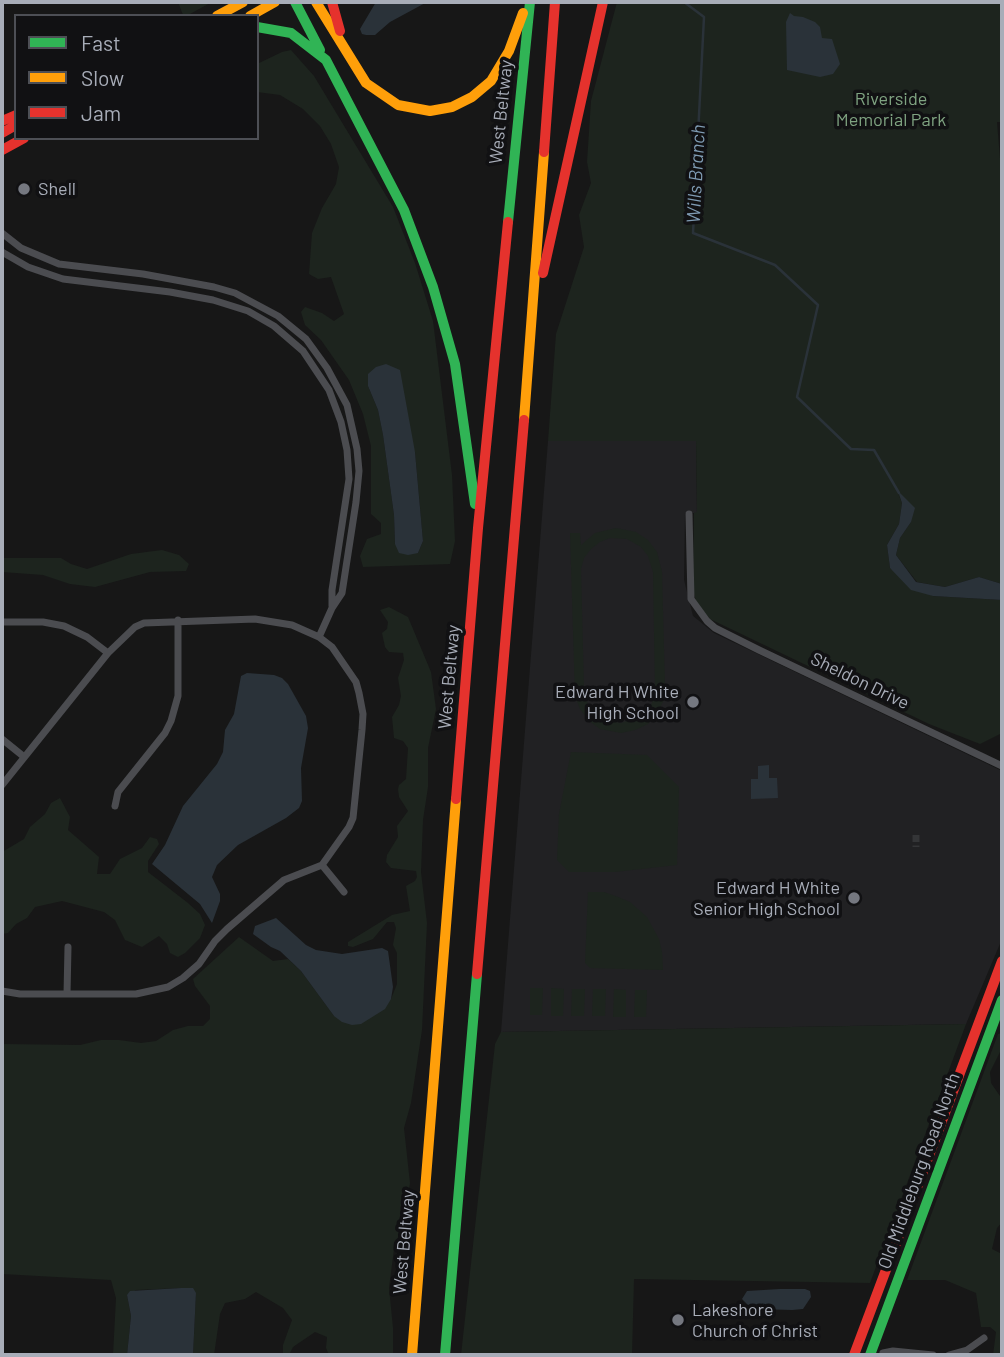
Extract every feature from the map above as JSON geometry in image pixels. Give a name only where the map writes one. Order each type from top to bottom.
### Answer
[{"type":"main road","points":[[221,14],[243,2]]},
{"type":"main road","points":[[254,14],[275,2]]},
{"type":"main road","points":[[295,2],[404,210],[433,287],[462,403],[478,528]]},
{"type":"main road","points":[[316,2],[366,83],[387,99],[413,109],[430,111],[453,107],[482,90],[502,68],[528,2]]},
{"type":"main road","points":[[332,2],[346,49]]},
{"type":"main road","name":"West Beltway","points":[[412,1355],[478,528],[528,2]]},
{"type":"main road","points":[[445,1355],[532,323],[555,2]]},
{"type":"main road","points":[[532,323],[603,2]]},
{"type":"main road","points":[[259,27],[291,33],[326,60]]},
{"type":"main road","points":[[2,150],[20,140]]},
{"type":"main road","name":"Old Middleburg Road North","points":[[853,1355],[1002,961]]},
{"type":"main road","name":"Old Middleburg Road North","points":[[878,1353],[932,1186],[997,1026],[1002,1000]]},
{"type":"main road","points":[[917,1182],[932,1186]]},
{"type":"street","points":[[2,233],[21,248],[59,264],[143,274],[235,293],[267,309],[306,339],[327,368],[347,405],[359,471],[342,593],[319,637]]},
{"type":"street","points":[[2,252],[28,267],[63,279],[170,292],[213,300],[248,311],[290,338],[303,351],[319,372],[336,409],[347,450],[349,479],[332,590],[332,608]]},
{"type":"street","points":[[260,318],[267,309]]},
{"type":"street","points":[[319,372],[327,368]]},
{"type":"street","name":"Sheldon Drive","points":[[689,514],[691,599],[715,628],[1002,766]]},
{"type":"street","points":[[114,806],[118,792],[165,733],[171,721],[178,696],[178,621]]},
{"type":"street","points":[[2,785],[108,653],[135,627],[144,623],[276,621],[292,625],[319,637],[337,653],[356,682],[363,714],[353,818],[322,865],[285,880],[220,936],[199,964],[168,987],[136,994],[2,991]]},
{"type":"street","points":[[2,622],[43,622],[64,626],[87,637],[108,653]]},
{"type":"street","points":[[2,739],[23,756]]},
{"type":"street","points":[[322,865],[344,892]]},
{"type":"street","points":[[67,994],[68,947]]},
{"type":"street","points":[[949,1355],[967,1350],[984,1338]]},
{"type":"street","points":[[858,1343],[878,1353],[933,1355]]},
{"type":"shaded area","points":[[376,2],[427,2],[390,22],[375,35],[362,34],[360,29]]},
{"type":"shaded area","points":[[790,13],[815,22],[820,27],[822,38],[832,39],[840,64],[833,74],[820,77],[787,70],[786,22]]},
{"type":"shaded area","points":[[386,364],[400,370],[415,452],[423,541],[418,553],[408,555],[399,553],[395,544],[394,515],[383,435],[378,410],[368,386],[368,374],[376,367]]},
{"type":"shaded area","name":"Edward H White High School","points":[[548,441],[696,441],[697,513],[685,513],[684,580],[693,616],[714,633],[1002,771],[1002,939],[966,1024],[501,1032]]},
{"type":"shaded area","points":[[898,491],[915,508],[911,522],[900,538],[896,555],[916,582],[945,587],[979,577],[1002,584],[1002,600],[933,596],[911,590],[890,568],[887,545],[899,524],[902,503]]},
{"type":"shaded area","points":[[247,673],[282,678],[306,716],[308,728],[301,768],[302,801],[299,808],[286,818],[238,845],[217,865],[212,877],[220,894],[220,901],[212,923],[200,904],[152,864],[165,845],[183,806],[217,764],[223,752],[225,730],[234,714],[241,676]]},
{"type":"shaded area","points":[[769,765],[769,778],[777,778],[778,798],[751,799],[751,779],[758,779],[758,766]]},
{"type":"shaded area","points":[[276,918],[306,945],[316,950],[342,954],[382,948],[388,951],[393,987],[391,999],[385,1009],[361,1024],[352,1025],[334,1016],[301,971],[280,951],[253,934],[255,926]]},
{"type":"shaded area","points":[[193,1288],[196,1293],[193,1355],[127,1355],[131,1316],[127,1295],[130,1291]]},
{"type":"shaded area","points":[[805,1289],[810,1291],[811,1297],[803,1309],[792,1310],[759,1309],[748,1305],[742,1299],[747,1291]]},
{"type":"green space","points":[[178,2],[212,2],[190,14],[183,14]]},
{"type":"green space","name":"Riverside Memorial Park","points":[[617,2],[1002,2],[1002,122],[997,122],[1002,182],[1002,584],[979,577],[945,587],[917,582],[896,555],[900,538],[911,522],[898,493],[902,503],[899,524],[887,545],[890,568],[933,596],[1002,600],[1002,733],[980,744],[929,724],[710,619],[697,604],[693,591],[694,513],[697,512],[696,441],[548,441],[556,334],[584,247],[579,215],[591,183],[587,162],[591,101]]},
{"type":"green space","points":[[291,50],[314,76],[393,207],[415,263],[433,321],[452,475],[455,541],[450,564],[363,567],[360,556],[367,539],[381,534],[381,523],[371,514],[371,446],[363,414],[349,380],[321,340],[305,325],[301,312],[305,307],[334,321],[344,314],[331,277],[318,279],[309,274],[312,233],[336,184],[339,167],[331,144],[320,126],[303,109],[280,95],[259,92],[259,63]],"holes":[[[368,386],[415,452],[423,541],[418,553],[395,544],[394,515],[383,435],[378,410]]]},
{"type":"green space","points":[[616,528],[636,532],[648,540],[657,552],[662,572],[664,700],[648,724],[621,733],[600,729],[589,721],[575,696],[570,533],[580,533],[581,545],[595,533]],"holes":[[[610,538],[627,539],[641,547],[648,556],[653,572],[655,692],[652,703],[642,716],[621,723],[604,720],[588,705],[584,689],[581,569],[584,558],[600,542]]]},
{"type":"green space","points":[[162,550],[179,555],[189,564],[186,571],[150,572],[95,587],[70,584],[43,575],[2,572],[2,558],[61,558],[87,569],[131,554]]},
{"type":"green space","points":[[389,607],[408,617],[431,672],[436,709],[428,748],[428,787],[423,820],[421,872],[427,923],[422,1030],[411,1103],[404,1128],[410,1183],[405,1217],[394,1249],[389,1288],[393,1355],[329,1355],[326,1348],[327,1337],[315,1332],[293,1347],[289,1355],[283,1355],[283,1345],[292,1320],[283,1308],[256,1292],[245,1299],[225,1303],[220,1314],[214,1355],[193,1355],[196,1293],[181,1288],[136,1290],[127,1295],[131,1316],[127,1355],[113,1355],[116,1298],[111,1280],[2,1274],[2,1044],[80,1045],[101,1040],[141,1043],[156,1041],[173,1030],[203,1026],[210,1019],[210,1006],[193,979],[239,937],[273,961],[288,959],[301,971],[334,1016],[391,999],[397,984],[397,953],[393,945],[396,928],[394,922],[387,922],[373,939],[353,947],[348,946],[348,942],[392,915],[410,911],[406,886],[417,877],[416,871],[391,868],[386,862],[387,855],[398,837],[397,826],[408,811],[399,797],[398,789],[406,779],[408,748],[403,741],[394,738],[392,717],[401,696],[398,678],[404,660],[403,653],[389,652],[385,647],[382,633],[387,629],[388,622],[380,610]]},
{"type":"green space","points":[[571,752],[647,755],[679,787],[677,865],[615,872],[569,872],[557,860],[559,814]]},
{"type":"green space","points":[[60,798],[70,817],[68,830],[99,857],[97,874],[110,874],[120,859],[142,848],[150,837],[157,839],[159,844],[148,861],[148,872],[200,914],[205,925],[200,938],[185,953],[178,957],[170,953],[167,944],[159,936],[142,947],[125,940],[115,920],[104,912],[62,901],[35,907],[27,918],[16,924],[8,933],[2,934],[2,852],[24,839],[30,827],[45,814],[51,803]]},
{"type":"green space","points":[[588,892],[604,892],[630,902],[647,917],[659,939],[663,970],[590,968],[585,963]]},
{"type":"green space","points":[[530,988],[543,988],[542,1015],[530,1015]]},
{"type":"green space","points":[[551,988],[564,989],[563,1016],[551,1016]]},
{"type":"green space","points":[[572,989],[585,989],[584,1016],[571,1016]]},
{"type":"green space","points":[[593,989],[606,989],[605,1016],[592,1016]]},
{"type":"green space","points":[[614,989],[626,990],[626,1017],[613,1017]]},
{"type":"green space","points":[[635,990],[647,990],[646,1017],[634,1017]]},
{"type":"green space","points":[[966,1024],[870,1283],[634,1279],[632,1355],[461,1355],[495,1044],[501,1032]]},
{"type":"green space","points":[[1002,1033],[1002,1048],[990,1072],[991,1083],[1002,1099],[1002,1222],[997,1228],[992,1249],[1002,1254],[1002,1355],[993,1355],[996,1332],[990,1327],[981,1327],[976,1293],[945,1280],[907,1280],[998,1034]]},
{"type":"waterway","name":"Wills Branch","points":[[684,2],[704,17],[693,233],[775,265],[818,305],[797,397],[851,449],[874,450],[899,493]]},
{"type":"tunnel","points":[[916,835],[916,847]]},
{"type":"traffic: fast","points":[[295,2],[320,50]]},
{"type":"traffic: fast","points":[[508,222],[530,2]]},
{"type":"traffic: fast","points":[[259,27],[291,33],[326,60],[404,210],[433,287],[455,364],[475,504]]},
{"type":"traffic: fast","points":[[445,1355],[477,974]]},
{"type":"traffic: fast","points":[[870,1355],[1002,1000]]},
{"type":"traffic: slow","points":[[221,14],[243,2]]},
{"type":"traffic: slow","points":[[254,14],[275,2]]},
{"type":"traffic: slow","points":[[316,2],[366,83],[398,105],[430,111],[452,107],[472,97],[491,81],[509,51],[523,13]]},
{"type":"traffic: slow","points":[[524,420],[544,152]]},
{"type":"traffic: slow","points":[[412,1355],[456,799]]},
{"type":"traffic: jam","points":[[332,2],[340,31]]},
{"type":"traffic: jam","points":[[544,152],[555,2]]},
{"type":"traffic: jam","points":[[543,273],[603,2]]},
{"type":"traffic: jam","points":[[2,121],[14,116]]},
{"type":"traffic: jam","points":[[2,133],[14,126]]},
{"type":"traffic: jam","points":[[2,150],[20,140]]},
{"type":"traffic: jam","points":[[456,799],[478,528],[508,222]]},
{"type":"traffic: jam","points":[[477,974],[524,420]]},
{"type":"traffic: jam","points":[[854,1355],[1002,961]]},
{"type":"place","name":"Shell","points":[[24,189]]},
{"type":"place","name":"Edward H White High School","points":[[693,702]]},
{"type":"place","name":"Edward H White Senior High School","points":[[854,898]]},
{"type":"place","name":"Lakeshore Church of Christ","points":[[678,1320]]}]
